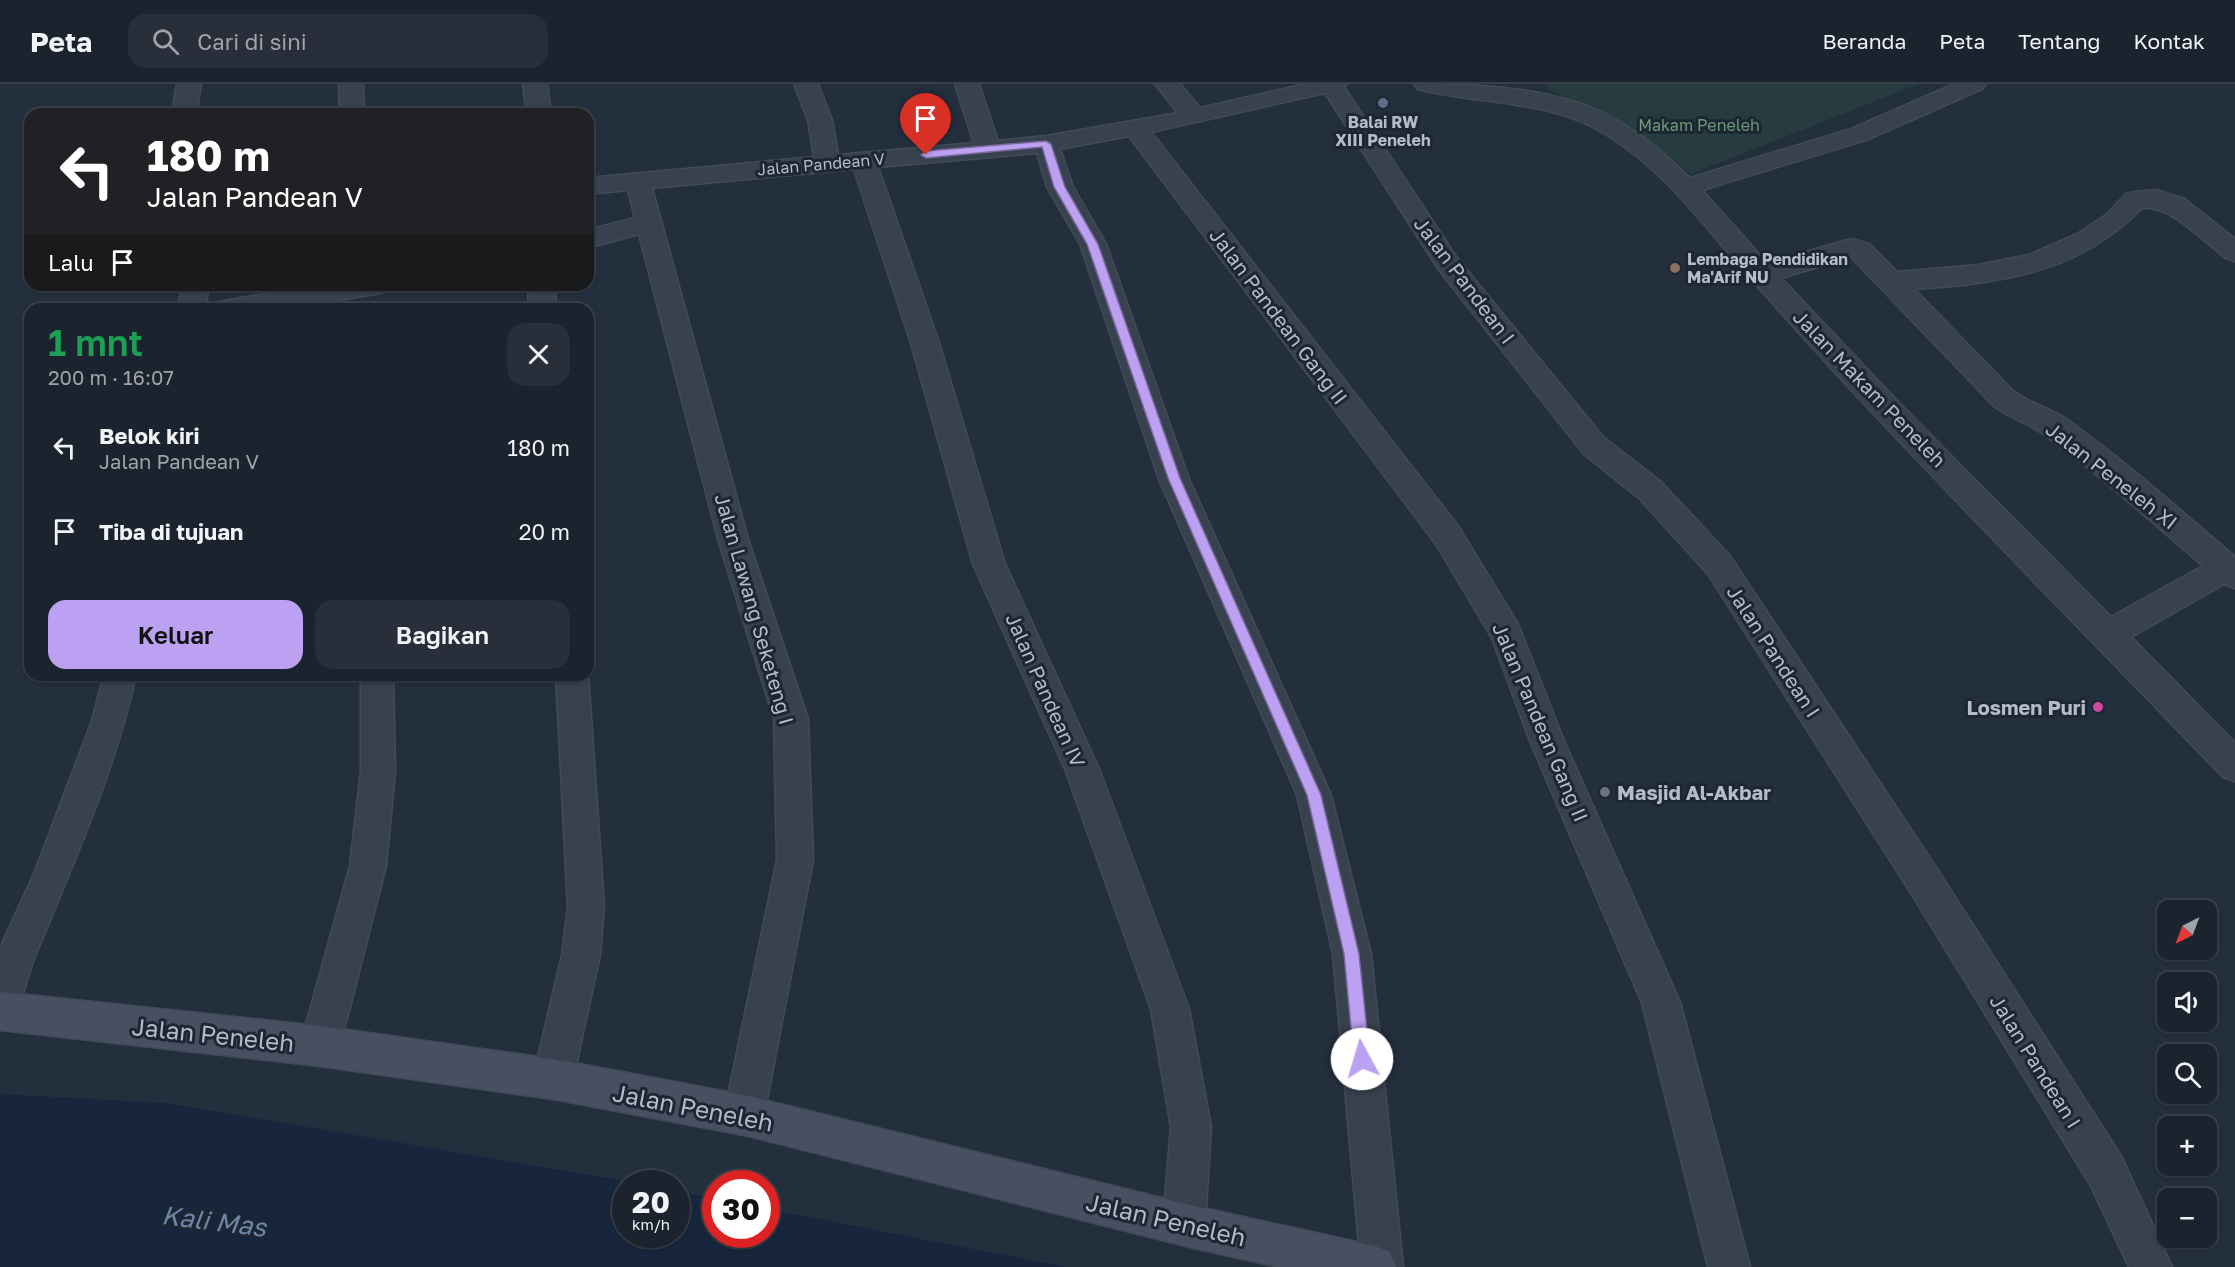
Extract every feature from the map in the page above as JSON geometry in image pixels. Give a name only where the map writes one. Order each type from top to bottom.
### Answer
[{"type":"street","points":[[185,108],[189,84]]},
{"type":"street","points":[[351,84],[352,108]]},
{"type":"street","points":[[535,84],[538,108]]},
{"type":"street","points":[[806,84],[820,120],[827,163]]},
{"type":"street","points":[[967,84],[988,148]]},
{"type":"street","points":[[1167,84],[1195,117]]},
{"type":"street","name":"Jalan Makam Peneleh","points":[[1426,84],[1467,94],[1544,101],[1591,116],[1618,131],[1686,187],[1842,361],[2235,766]]},
{"type":"street","points":[[1686,187],[1860,134],[1974,84]]},
{"type":"street","name":"Jalan Pandean V","points":[[594,185],[1046,144],[1195,117],[1333,85]]},
{"type":"street","name":"Jalan Pandean I","points":[[1333,85],[1448,264],[1594,446],[1650,490],[1719,566],[1924,881],[2106,1171],[2151,1267]]},
{"type":"street","name":"Jalan Pandean Gang II","points":[[1135,128],[1447,535],[1507,634],[1548,741],[1661,1002],[1729,1267]]},
{"type":"street","points":[[1046,144],[1060,187],[1093,244],[1174,478],[1314,795],[1352,954],[1382,1267]]},
{"type":"street","name":"Jalan Pandean IV","points":[[864,161],[926,343],[989,564],[1082,769],[1170,1009],[1191,1127],[1184,1224]]},
{"type":"street","name":"Jalan Lawang Seketeng I","points":[[638,181],[733,538],[791,719],[795,860],[744,1115]]},
{"type":"street","points":[[1892,282],[1972,275],[2014,268],[2058,254],[2097,234],[2114,222],[2134,200],[2156,198],[2175,205],[2235,252]]},
{"type":"street","points":[[594,237],[648,223]]},
{"type":"street","name":"Jalan Peneleh XI","points":[[1762,274],[1851,248],[1860,250],[2003,398],[2016,408],[2053,425],[2123,479],[2231,571]]},
{"type":"street","points":[[308,303],[347,300],[364,291]]},
{"type":"street","points":[[2108,634],[2231,571]]},
{"type":"street","points":[[0,1010],[18,950],[51,878],[109,721],[119,681]]},
{"type":"street","points":[[320,1046],[368,866],[378,771],[377,681]]},
{"type":"street","points":[[553,1079],[581,955],[586,908],[572,681]]},
{"type":"street","name":"Jalan Peneleh","points":[[0,1010],[320,1046],[553,1079],[744,1115],[1184,1224],[1375,1267]]},
{"type":"green space","name":"Makam Peneleh","points":[[1544,84],[1918,84],[1691,174],[1641,137],[1550,90]]},
{"type":"water","name":"Kali Mas","points":[[0,1094],[164,1103],[612,1178],[612,1248],[690,1248],[690,1194],[702,1196],[702,1248],[780,1248],[780,1212],[1066,1267],[0,1267]]},
{"type":"place","name":"Balai RW XIII Peneleh","points":[[1383,103]]},
{"type":"place","name":"Lembaga Pendidikan Ma'Arif NU","points":[[1675,268]]},
{"type":"place","name":"Losmen Puri","points":[[2098,707]]},
{"type":"place","name":"Masjid Al-Akbar","points":[[1605,792]]},
{"type":"route","points":[[926,155],[1046,144],[1060,187],[1093,244],[1174,478],[1314,795],[1352,954],[1362,1059]]}]
